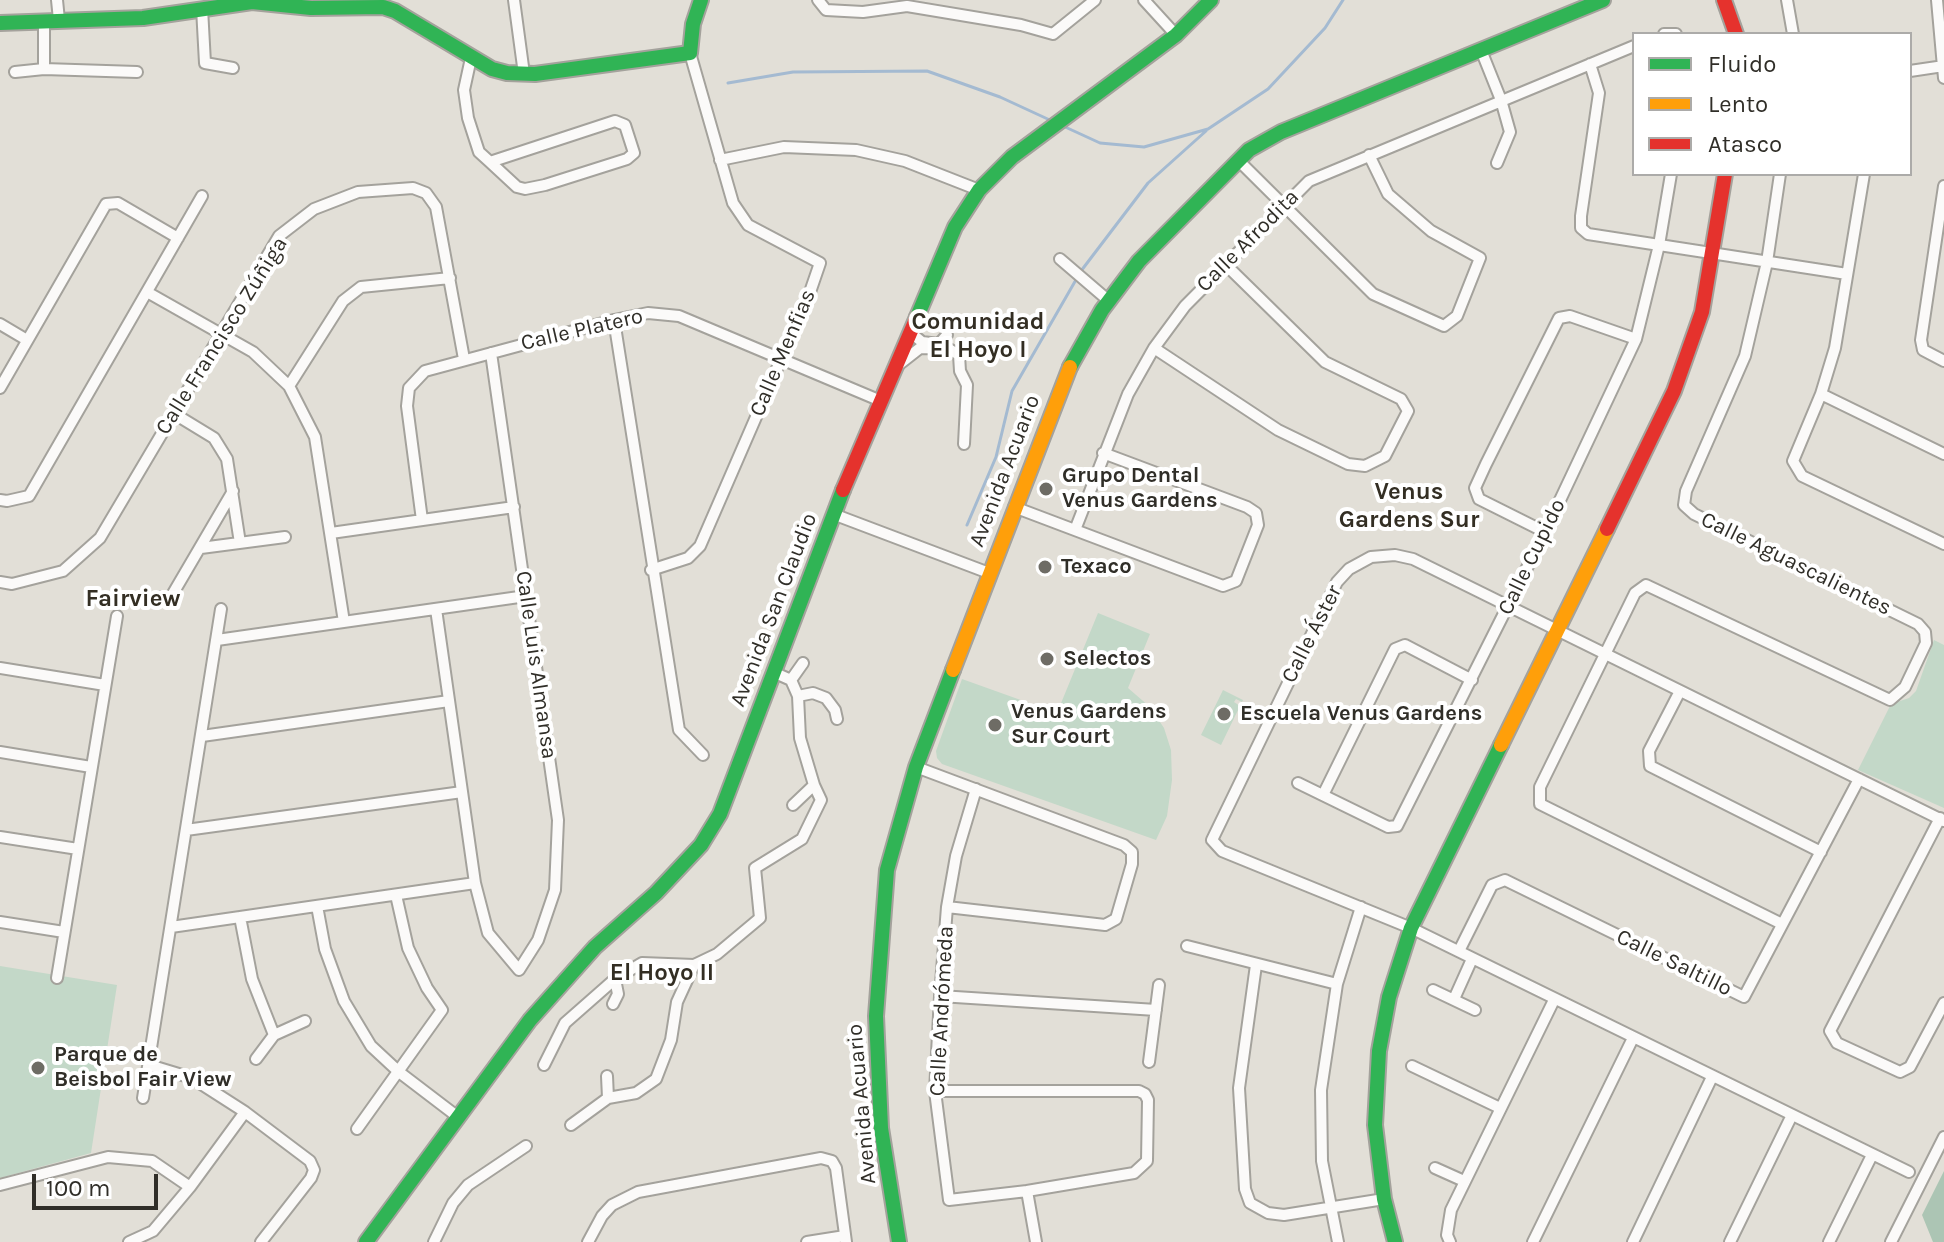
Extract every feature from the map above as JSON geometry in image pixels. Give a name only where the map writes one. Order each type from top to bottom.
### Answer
[{"type":"street","points":[[44,69],[57,0]]},
{"type":"street","points":[[514,0],[524,74]]},
{"type":"street","points":[[0,23],[143,18],[252,2],[311,8],[383,7],[395,11],[492,69],[524,74],[690,53],[693,24],[701,0]]},
{"type":"street","points":[[818,0],[826,10],[854,12],[907,6],[1021,25],[1053,34],[1095,0]]},
{"type":"street","points":[[852,0],[854,12]]},
{"type":"street","points":[[1144,0],[1176,35]]},
{"type":"street","name":"Avenida San Claudio","points":[[366,1242],[530,1020],[595,947],[656,893],[701,845],[720,814],[833,514],[955,227],[979,190],[1012,157],[1176,35],[1211,0]]},
{"type":"street","name":"Avenida Acuario","points":[[899,1242],[881,1128],[876,1016],[887,870],[916,767],[1068,370],[1109,301],[1139,261],[1249,150],[1281,132],[1603,0]]},
{"type":"street","points":[[1724,0],[1735,32]]},
{"type":"street","points":[[1787,0],[1793,32]]},
{"type":"street","points":[[1937,0],[1944,78]]},
{"type":"street","points":[[202,8],[205,63],[233,68]]},
{"type":"street","name":"Calle Afrodita","points":[[1075,530],[1128,394],[1154,348],[1185,306],[1309,181],[1632,47]]},
{"type":"street","points":[[1481,50],[1510,132],[1497,163]]},
{"type":"street","name":"Calle Menfias","points":[[651,570],[688,558],[700,546],[782,359],[820,263],[748,225],[733,203],[690,53]]},
{"type":"street","points":[[471,58],[464,90],[468,118],[479,152],[517,187],[525,189],[627,159],[634,153],[625,125],[615,121],[490,162]]},
{"type":"street","points":[[1590,64],[1599,93],[1581,228],[1588,234],[1847,274]]},
{"type":"street","points":[[1912,71],[1944,66]]},
{"type":"street","points":[[15,72],[44,69],[137,72]]},
{"type":"street","points":[[720,160],[784,147],[856,150],[905,161],[979,190]]},
{"type":"street","points":[[1238,160],[1373,294],[1444,326],[1457,316],[1480,258],[1431,231],[1388,194],[1369,155]]},
{"type":"street","name":"Calle Cupido","points":[[1298,783],[1388,827],[1397,826],[1545,532],[1636,339],[1659,245],[1671,176]]},
{"type":"street","points":[[1395,1242],[1384,1199],[1375,1125],[1379,1051],[1389,997],[1411,928],[1674,391],[1702,312],[1725,176]]},
{"type":"street","points":[[1767,262],[1780,176]]},
{"type":"street","points":[[1864,176],[1835,348],[1821,394],[1793,461],[1802,476],[1944,544]]},
{"type":"street","points":[[1944,186],[1938,270],[1921,340],[1923,350],[1944,361]]},
{"type":"street","name":"Calle Francisco Zúñiga","points":[[0,582],[12,584],[63,571],[100,538],[279,236],[314,209],[358,192],[413,188],[426,193],[436,207],[464,359]]},
{"type":"street","points":[[0,500],[29,496],[202,196]]},
{"type":"street","points":[[0,388],[106,204],[118,203],[178,238]]},
{"type":"street","points":[[1060,259],[1109,301]]},
{"type":"street","name":"Calle Aguascalientes","points":[[1606,654],[1635,593],[1646,585],[1890,700],[1905,687],[1926,643],[1925,632],[1918,624],[1694,514],[1684,505],[1686,491],[1745,356],[1767,262]]},
{"type":"street","points":[[1154,348],[1278,430],[1348,464],[1365,466],[1385,456],[1408,411],[1401,399],[1325,362],[1225,264]]},
{"type":"street","points":[[289,386],[343,301],[361,287],[450,278]]},
{"type":"street","points":[[147,292],[253,352],[289,386],[315,437],[344,622]]},
{"type":"street","name":"Calle Platero","points":[[422,520],[407,406],[409,388],[425,371],[614,320],[648,313],[679,316],[881,401]]},
{"type":"street","points":[[1545,532],[1479,499],[1475,488],[1486,464],[1559,318],[1570,316],[1636,339]]},
{"type":"street","points":[[614,320],[651,570],[679,730],[703,755]]},
{"type":"street","points":[[0,324],[27,340]]},
{"type":"street","points":[[910,332],[922,342],[939,344],[947,335]]},
{"type":"street","points":[[896,367],[920,348],[949,349],[959,355],[960,371],[967,385],[964,444]]},
{"type":"street","name":"Calle Luis Almansa","points":[[475,883],[488,933],[519,970],[538,940],[555,890],[558,820],[491,353]]},
{"type":"street","points":[[1821,394],[1944,454]]},
{"type":"street","points":[[173,413],[214,438],[227,459],[240,543]]},
{"type":"street","points":[[1014,507],[1223,586],[1236,581],[1258,525],[1256,513],[1103,453]]},
{"type":"street","points":[[159,597],[168,602],[233,491]]},
{"type":"street","points":[[331,533],[514,507]]},
{"type":"street","points":[[833,514],[989,573]]},
{"type":"street","points":[[201,548],[285,537]]},
{"type":"street","name":"Calle Áster","points":[[1361,907],[1222,851],[1212,840],[1337,582],[1349,569],[1371,557],[1395,555],[1413,559],[1942,820]]},
{"type":"street","points":[[217,640],[526,596]]},
{"type":"street","points":[[143,1098],[221,609]]},
{"type":"street","points":[[171,927],[475,883],[436,609]]},
{"type":"street","points":[[57,978],[117,616]]},
{"type":"street","points":[[1323,795],[1395,649],[1405,645],[1472,680]]},
{"type":"street","points":[[1606,654],[1540,787],[1540,804],[1782,924]]},
{"type":"street","points":[[791,680],[803,663]]},
{"type":"street","points":[[0,668],[105,685]]},
{"type":"street","points":[[544,1065],[565,1023],[615,979],[642,963],[694,965],[717,954],[760,918],[755,868],[802,839],[821,800],[800,738],[798,696],[791,680],[773,672]]},
{"type":"street","points":[[1680,691],[1649,751],[1650,766],[1821,852]]},
{"type":"street","points":[[798,696],[813,693],[826,698],[835,710],[837,719]]},
{"type":"street","points":[[202,736],[449,701]]},
{"type":"street","points":[[0,752],[91,767]]},
{"type":"street","points":[[916,767],[1124,845],[1132,852],[1132,864],[1116,919],[1105,925],[947,907]]},
{"type":"street","name":"Calle Saltillo","points":[[1459,951],[1492,885],[1505,880],[1744,997],[1859,779]]},
{"type":"street","points":[[793,805],[814,785]]},
{"type":"street","name":"Calle Andrómeda","points":[[935,1091],[1139,1091],[1148,1100],[1147,1161],[1134,1173],[949,1200],[935,1091],[940,996],[947,907],[956,856],[976,789]]},
{"type":"street","points":[[186,830],[462,792]]},
{"type":"street","points":[[1942,820],[1830,1031],[1837,1043],[1900,1072],[1910,1067],[1944,1003]]},
{"type":"street","points":[[0,837],[78,849]]},
{"type":"street","points":[[357,1129],[442,1010],[427,988],[408,948],[396,895]]},
{"type":"street","points":[[317,906],[325,949],[344,1001],[371,1046],[399,1072],[458,1117]]},
{"type":"street","points":[[1338,1242],[1322,1161],[1321,1090],[1337,984],[1361,907],[1459,951],[1909,1172]]},
{"type":"street","points":[[240,917],[252,979],[274,1035]]},
{"type":"street","points":[[0,922],[64,932]]},
{"type":"street","points":[[1187,946],[1337,984]]},
{"type":"street","points":[[1454,999],[1472,959]]},
{"type":"street","points":[[571,1125],[608,1098],[636,1093],[656,1079],[670,1041],[677,1002],[694,965]]},
{"type":"street","points":[[1256,965],[1239,1088],[1245,1189],[1250,1203],[1268,1213],[1284,1215],[1384,1199]]},
{"type":"street","points":[[613,1004],[618,994],[615,979]]},
{"type":"street","points":[[1149,1062],[1159,985]]},
{"type":"street","points":[[1433,990],[1475,1010]]},
{"type":"street","points":[[940,996],[1156,1010]]},
{"type":"street","points":[[1450,1242],[1447,1235],[1451,1210],[1554,1000]]},
{"type":"street","points":[[256,1059],[274,1035],[305,1021]]},
{"type":"street","points":[[1533,1242],[1633,1038]]},
{"type":"street","points":[[149,1065],[192,1078],[245,1112],[311,1164],[314,1170],[311,1178],[261,1242]]},
{"type":"street","points":[[1412,1066],[1500,1108]]},
{"type":"street","points":[[607,1076],[608,1098]]},
{"type":"street","points":[[1633,1242],[1712,1077]]},
{"type":"street","points":[[129,1242],[153,1231],[245,1112]]},
{"type":"street","points":[[1730,1242],[1792,1115]]},
{"type":"street","points":[[1891,1242],[1944,1137]]},
{"type":"street","points":[[434,1242],[453,1203],[468,1185],[526,1146]]},
{"type":"street","points":[[1829,1242],[1872,1155]]},
{"type":"street","points":[[0,1185],[108,1157],[152,1161],[190,1187]]},
{"type":"street","points":[[588,1242],[602,1216],[612,1205],[638,1192],[821,1158],[832,1161],[836,1168],[846,1239],[807,1242]]},
{"type":"street","points":[[1435,1168],[1464,1181]]},
{"type":"street","points":[[1027,1191],[1036,1242]]},
{"type":"green space","points":[[1098,613],[1150,634],[1128,688],[1150,707],[1164,728],[1171,750],[1172,780],[1167,816],[1156,840],[942,764],[937,758],[936,751],[962,679],[1057,713]]},
{"type":"green space","points":[[1934,640],[1944,645],[1944,808],[1858,770],[1891,704],[1909,698],[1916,691]]},
{"type":"green space","points":[[1223,690],[1243,700],[1236,699],[1234,702],[1240,706],[1221,745],[1201,735]]},
{"type":"green space","points":[[0,966],[117,985],[91,1153],[0,1178]]},
{"type":"green space","points":[[1944,1171],[1944,1242],[1933,1242],[1922,1215]]},
{"type":"waterway","points":[[1063,126],[1100,143],[1144,147],[1208,129],[1268,89],[1325,28],[1343,0]]},
{"type":"waterway","points":[[728,83],[793,72],[927,71],[1000,97],[1052,121]]},
{"type":"waterway","points":[[1081,271],[1148,183],[1206,131]]},
{"type":"waterway","points":[[967,525],[996,457],[1012,391],[1077,278]]},
{"type":"traffic: fast","points":[[0,23],[143,18],[252,2],[311,8],[383,7],[395,11],[492,69],[535,74],[690,53],[693,24],[701,0]]},
{"type":"traffic: fast","points":[[917,317],[955,227],[979,190],[1012,157],[1176,35],[1211,0]]},
{"type":"traffic: fast","points":[[1070,367],[1102,310],[1139,261],[1249,150],[1281,132],[1603,0]]},
{"type":"traffic: fast","points":[[366,1242],[530,1020],[595,947],[656,893],[701,845],[720,814],[843,490]]},
{"type":"traffic: fast","points":[[899,1242],[881,1128],[876,1016],[887,870],[916,767],[953,670]]},
{"type":"traffic: fast","points":[[1395,1242],[1384,1199],[1375,1125],[1379,1051],[1389,997],[1411,928],[1501,745]]},
{"type":"traffic: slow","points":[[953,670],[1070,367]]},
{"type":"traffic: slow","points":[[1501,745],[1607,529]]},
{"type":"traffic: jam","points":[[1724,0],[1735,32]]},
{"type":"traffic: jam","points":[[1607,529],[1674,391],[1702,312],[1725,176]]},
{"type":"traffic: jam","points":[[843,490],[917,317]]},
{"type":"place","name":"Grupo Dental Venus Gardens","points":[[1046,489]]},
{"type":"place","name":"Texaco","points":[[1045,567]]},
{"type":"place","name":"Selectos","points":[[1047,659]]},
{"type":"place","name":"Escuela Venus Gardens","points":[[1224,714]]},
{"type":"place","name":"Venus Gardens Sur Court","points":[[995,725]]},
{"type":"place","name":"Parque de Beisbol Fair View","points":[[38,1068]]},
{"type":"district","name":"Comunidad El Hoyo I","points":[[978,336]]},
{"type":"district","name":"Venus Gardens Sur","points":[[1409,506]]},
{"type":"district","name":"Fairview","points":[[133,599]]},
{"type":"district","name":"El Hoyo II","points":[[662,973]]}]
